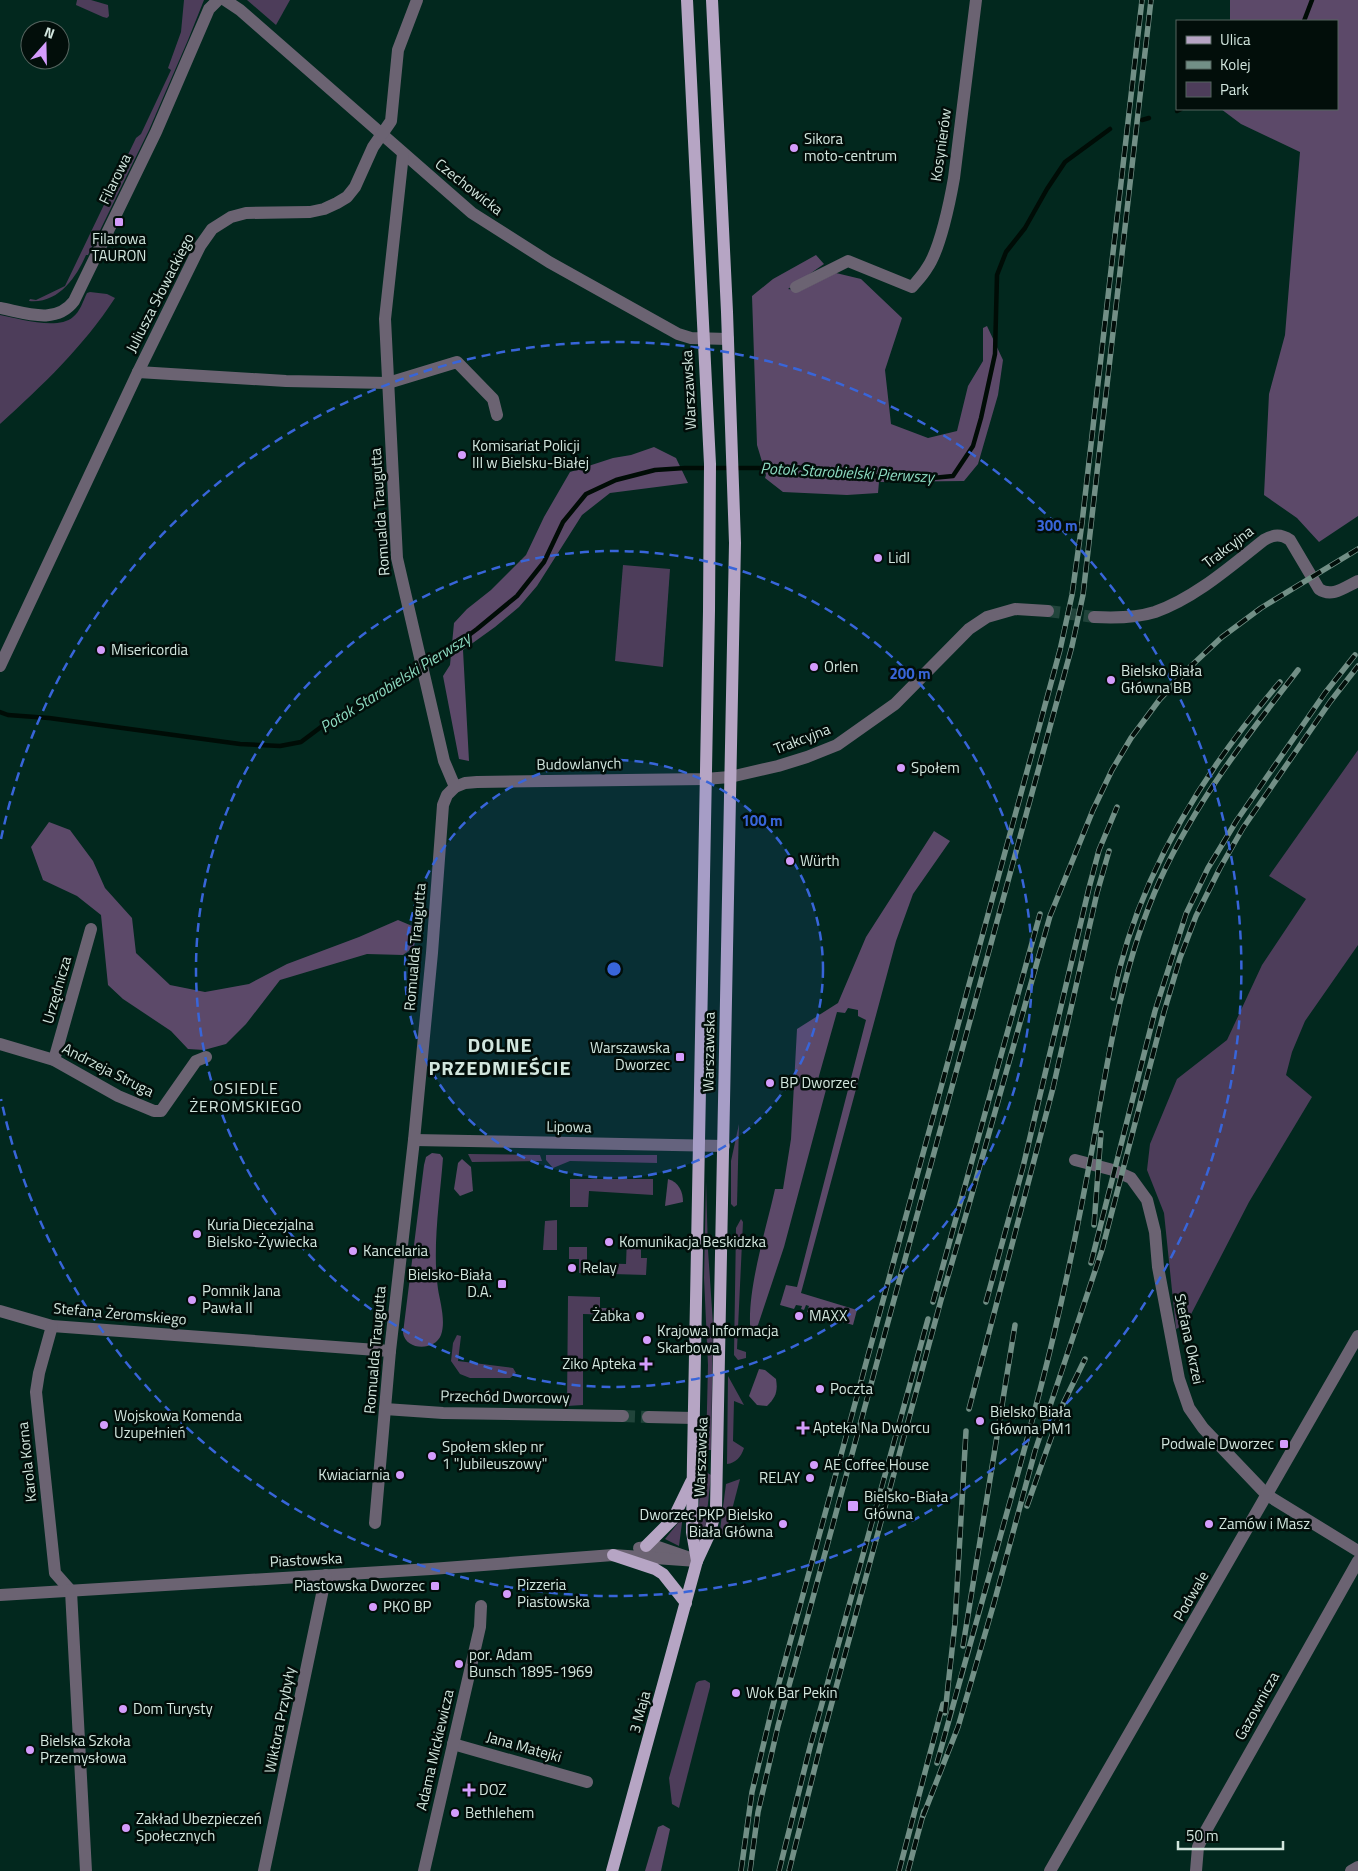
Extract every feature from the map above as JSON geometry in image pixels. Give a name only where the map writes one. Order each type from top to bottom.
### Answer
[{"type":"main road","name":"Warszawska","points":[[687,0],[710,464],[692,1532],[697,1561]]},
{"type":"main road","name":"Warszawska","points":[[697,1561],[710,1533],[716,1508],[735,543],[734,464],[712,0]]},
{"type":"main road","points":[[646,1546],[673,1518],[693,1477]]},
{"type":"main road","points":[[613,1555],[655,1569],[663,1574],[686,1603]]},
{"type":"main road","name":"3 Maja","points":[[612,1871],[697,1561]]},
{"type":"street","name":"Filarowa","points":[[0,308],[30,314],[56,315],[66,310],[74,301],[156,132],[209,9],[218,0]]},
{"type":"street","name":"Czechowicka","points":[[225,0],[240,10],[472,213],[549,262],[678,334],[703,340],[728,339]]},
{"type":"street","name":"Juliusza Słowackiego","points":[[0,666],[138,372],[200,246],[212,229],[231,217],[246,214],[310,212],[324,209],[347,196],[355,187],[373,146],[391,122],[398,50],[417,0]]},
{"type":"street","name":"Kosynierów","points":[[796,288],[848,261],[912,287],[928,267],[950,202],[976,0]]},
{"type":"street","name":"Romualda Traugutta","points":[[375,1523],[390,1351],[414,1140],[433,944],[443,805],[447,794],[455,788],[444,761],[397,558],[386,319],[403,154]]},
{"type":"street","points":[[138,372],[388,383],[457,362],[493,399],[497,415]]},
{"type":"street","name":"Trakcyjna","points":[[1094,617],[1116,618],[1154,612],[1199,590],[1264,540],[1276,535],[1284,536],[1290,540],[1319,589],[1324,592],[1332,593],[1358,581]]},
{"type":"street","name":"Trakcyjna","points":[[730,777],[807,758],[837,744],[895,704],[969,629],[987,617],[1015,609],[1048,611]]},
{"type":"street","points":[[705,779],[730,777]]},
{"type":"street","name":"Budowlanych","points":[[455,788],[465,783],[476,782],[705,779]]},
{"type":"street","name":"Urzędnicza","points":[[54,1060],[91,929]]},
{"type":"street","name":"Andrzeja Struga","points":[[0,1044],[54,1060],[118,1096],[154,1111],[161,1111],[196,1062],[206,1057]]},
{"type":"street","name":"Lipowa","points":[[414,1140],[724,1146]]},
{"type":"street","name":"Stefana Okrzei","points":[[1075,1160],[1113,1170],[1131,1178],[1147,1200],[1153,1223],[1158,1267],[1179,1379],[1190,1408],[1203,1428],[1266,1495],[1358,1551]]},
{"type":"street","name":"Stefana Żeromskiego","points":[[0,1311],[52,1326],[390,1351]]},
{"type":"street","name":"Karola Korna","points":[[52,1326],[38,1373],[36,1392],[55,1573],[71,1591]]},
{"type":"street","name":"Podwale","points":[[1050,1871],[1358,1336]]},
{"type":"street","name":"Przechód Dworcowy","points":[[385,1409],[443,1413],[623,1416]]},
{"type":"street","points":[[648,1417],[694,1418]]},
{"type":"street","name":"Piastowska","points":[[613,1555],[646,1546],[664,1548],[697,1561]]},
{"type":"street","name":"Piastowska","points":[[0,1595],[613,1555],[697,1561]]},
{"type":"street","name":"Gazownicza","points":[[1196,1871],[1198,1847],[1204,1834],[1358,1561]]},
{"type":"street","name":"Wiktora Przybyły","points":[[264,1871],[326,1575]]},
{"type":"street","points":[[71,1591],[86,1871]]},
{"type":"street","name":"Adama Mickiewicza","points":[[424,1871],[480,1627],[481,1606]]},
{"type":"street","name":"Jana Matejki","points":[[453,1744],[587,1782]]},
{"type":"street","points":[[1351,1871],[1358,1867]]},
{"type":"green space","points":[[77,0],[91,0],[108,5],[109,16],[107,18],[103,17],[76,5]]},
{"type":"green space","points":[[184,0],[204,0],[149,130],[88,255],[86,255],[77,272],[65,288],[49,298],[39,301],[29,301],[30,299],[36,300],[65,286],[171,70],[168,68],[181,32]]},
{"type":"green space","points":[[247,0],[290,0],[276,25]]},
{"type":"green space","points":[[87,293],[107,294],[115,298],[90,333],[62,365],[0,424],[0,315],[48,323],[66,321],[75,315]]},
{"type":"green space","points":[[623,565],[670,569],[663,667],[615,661]]},
{"type":"green space","points":[[1358,750],[1358,945],[1305,1021],[1292,1052],[1286,1075],[1312,1097],[1249,1202],[1186,1324],[1176,1329],[1164,1213],[1147,1170],[1150,1144],[1177,1079],[1227,1040],[1262,965],[1306,899],[1269,876]]},
{"type":"green space","points":[[739,1124],[737,1205],[734,1207],[731,1204],[731,1161]]},
{"type":"green space","points":[[468,1154],[540,1155],[542,1161],[472,1162]]},
{"type":"green space","points":[[546,1155],[657,1155],[657,1163],[570,1161],[553,1168],[546,1160]]},
{"type":"green space","points":[[570,1179],[653,1179],[653,1195],[589,1191],[588,1207],[570,1207]]},
{"type":"green space","points":[[706,1181],[713,1324],[711,1450],[706,1450],[708,1365],[704,1278]]},
{"type":"green space","points":[[741,1219],[743,1222],[737,1349],[746,1352],[746,1358],[738,1360],[734,1355],[736,1228]]},
{"type":"green space","points":[[557,1220],[557,1250],[543,1250],[545,1221]]},
{"type":"green space","points":[[627,1237],[632,1237],[641,1247],[641,1258],[647,1258],[646,1275],[579,1273],[579,1259],[569,1259],[569,1247],[587,1247],[587,1263],[626,1264]]},
{"type":"green space","points":[[568,1296],[600,1297],[600,1308],[615,1308],[615,1315],[583,1314],[583,1405],[567,1406]]},
{"type":"green space","points":[[457,1335],[461,1336],[458,1361],[513,1368],[516,1373],[510,1378],[470,1378],[460,1374],[451,1361],[453,1343]]},
{"type":"green space","points":[[728,1376],[744,1405],[734,1401],[733,1441],[744,1448],[738,1459],[727,1464]]},
{"type":"green space","points":[[701,1469],[711,1475],[705,1532],[699,1542],[697,1542]]},
{"type":"green space","points":[[740,1479],[727,1529],[719,1538],[726,1484]]},
{"type":"green space","points":[[682,1514],[679,1546],[665,1539],[678,1523]]},
{"type":"green space","points":[[705,1680],[710,1683],[710,1687],[679,1808],[672,1804],[669,1778],[696,1683]]},
{"type":"shaded area","points":[[1230,0],[1358,0],[1358,516],[1319,542],[1297,518],[1264,495],[1269,394],[1285,335],[1300,152],[1241,124],[1222,110],[1338,110],[1338,20],[1230,20]]},
{"type":"shaded area","points":[[816,255],[824,264],[788,289],[800,291],[836,273],[861,279],[902,318],[885,370],[891,424],[928,438],[957,431],[968,386],[983,361],[983,328],[987,326],[1003,360],[998,395],[978,464],[964,481],[879,482],[878,493],[847,495],[783,492],[765,478],[766,475],[757,445],[752,296],[773,279]]},
{"type":"shaded area","points":[[654,447],[676,458],[688,483],[610,493],[582,515],[537,586],[519,607],[463,650],[469,761],[459,759],[443,676],[450,665],[454,623],[526,555],[544,517],[570,472]]},
{"type":"shaded area","points":[[49,822],[70,830],[93,861],[105,888],[132,918],[136,953],[170,985],[205,992],[249,984],[287,964],[398,920],[417,928],[414,947],[403,955],[367,954],[280,980],[246,1024],[226,1044],[204,1050],[188,1049],[171,1031],[123,999],[108,985],[101,915],[77,896],[43,880],[31,847]]},
{"type":"shaded area","points":[[934,831],[950,841],[913,894],[896,941],[801,1293],[857,1310],[853,1325],[807,1312],[809,1306],[806,1305],[804,1310],[801,1309],[802,1306],[796,1305],[794,1309],[780,1305],[786,1285],[797,1287],[866,1020],[858,1016],[858,1010],[848,1008],[845,1013],[837,1012],[817,1083],[827,1086],[784,1247],[754,1337],[751,1335],[750,1319],[754,1282],[775,1189],[783,1189],[791,1139],[797,1029],[838,1003],[866,937]]},
{"type":"shaded area","points":[[432,1153],[440,1154],[443,1158],[437,1224],[436,1274],[443,1324],[438,1340],[433,1344],[421,1347],[409,1343],[403,1333],[424,1165],[426,1157]]},
{"type":"shaded area","points":[[462,1159],[471,1167],[473,1191],[460,1196],[454,1189],[458,1163]]},
{"type":"shaded area","points":[[668,1179],[675,1182],[680,1188],[683,1202],[665,1206]]},
{"type":"shaded area","points":[[759,1369],[765,1370],[776,1379],[776,1394],[767,1406],[757,1405],[749,1396]]},
{"type":"shaded area","points":[[663,1825],[670,1829],[661,1871],[645,1871],[658,1827]]},
{"type":"waterway","name":"Potok Starobielski Pierwszy","points":[[1304,20],[1312,0]]},
{"type":"waterway","name":"Potok Starobielski Pierwszy","points":[[1142,120],[1149,118]]},
{"type":"waterway","name":"Potok Starobielski Pierwszy","points":[[0,712],[8,715],[49,718],[240,744],[280,746],[301,742],[321,727],[366,701],[404,675],[445,653],[517,596],[544,562],[563,522],[586,494],[616,480],[655,470],[685,468],[811,468],[869,476],[922,479],[953,476],[973,446],[981,418],[995,354],[997,275],[1006,252],[1025,228],[1065,162],[1110,129]]},
{"type":"tunnel","points":[[1048,611],[1094,617]]},
{"type":"tunnel","points":[[623,1416],[648,1417]]},
{"type":"railway","points":[[741,1871],[752,1792],[773,1705],[1060,650],[1072,595],[1082,523],[1142,0]]},
{"type":"railway","points":[[750,1871],[758,1812],[778,1726],[1072,646],[1083,595],[1151,0]]},
{"type":"railway","points":[[789,1871],[821,1743],[941,1300],[1050,916],[1093,810],[1112,770],[1131,738],[1160,699],[1190,667],[1222,637],[1261,608],[1358,549]]},
{"type":"railway","points":[[1091,1263],[1155,1011],[1186,914],[1208,868],[1237,820],[1325,693],[1355,655]]},
{"type":"railway","points":[[923,1816],[958,1727],[1035,1451],[1102,1250],[1164,1012],[1180,958],[1196,916],[1243,828],[1330,702],[1358,666]]},
{"type":"railway","points":[[937,1763],[1049,1355],[1080,1213],[1105,1073],[1119,1007],[1136,943],[1160,880],[1189,824],[1241,745],[1298,670]]},
{"type":"railway","points":[[1113,998],[1124,954],[1138,911],[1155,870],[1176,830],[1224,753],[1280,682]]},
{"type":"railway","points":[[986,1302],[1023,1167],[1099,850],[1117,807]]},
{"type":"railway","points":[[969,1409],[1053,1088],[1097,893],[1109,851]]},
{"type":"railway","points":[[933,1302],[1040,914]]},
{"type":"railway","points":[[1094,1225],[1101,1133]]},
{"type":"railway","points":[[779,1871],[810,1747],[928,1319]]},
{"type":"railway","points":[[963,1646],[1015,1325]]},
{"type":"railway","points":[[1027,1506],[1063,1404],[1085,1359]]},
{"type":"railway","points":[[945,1713],[955,1623],[966,1431]]},
{"type":"railway","points":[[899,1871],[943,1704]]},
{"type":"railway","points":[[908,1871],[924,1811]]},
{"type":"place","name":"Sikora moto-centrum","points":[[794,148]]},
{"type":"place","name":"Filarowa TAURON","points":[[119,222]]},
{"type":"place","name":"Komisariat Policji III w Bielsku-Białej","points":[[462,455]]},
{"type":"place","name":"Lidl","points":[[878,558]]},
{"type":"place","name":"Misericordia","points":[[101,650]]},
{"type":"place","name":"Orlen","points":[[814,667]]},
{"type":"place","name":"Bielsko Biała Główna BB","points":[[1111,680]]},
{"type":"place","name":"Społem","points":[[901,768]]},
{"type":"place","name":"Würth","points":[[790,861]]},
{"type":"place","name":"Warszawska Dworzec","points":[[680,1057]]},
{"type":"place","name":"BP Dworzec","points":[[770,1083]]},
{"type":"place","name":"Kuria Diecezjalna Bielsko-Żywiecka","points":[[197,1234]]},
{"type":"place","name":"Komunikacja Beskidzka","points":[[609,1242]]},
{"type":"place","name":"Kancelaria","points":[[353,1251]]},
{"type":"place","name":"Relay","points":[[572,1268]]},
{"type":"place","name":"Bielsko-Biała D.A.","points":[[502,1284]]},
{"type":"place","name":"Pomnik Jana Pawła II","points":[[192,1300]]},
{"type":"place","name":"Żabka","points":[[640,1316]]},
{"type":"place","name":"MAXX","points":[[799,1316]]},
{"type":"place","name":"Krajowa Informacja Skarbowa","points":[[647,1340]]},
{"type":"place","name":"Ziko Apteka","points":[[646,1364]]},
{"type":"place","name":"Poczta","points":[[820,1389]]},
{"type":"place","name":"Bielsko Biała Główna PM1","points":[[980,1421]]},
{"type":"place","name":"Wojskowa Komenda Uzupełnień","points":[[104,1425]]},
{"type":"place","name":"Apteka Na Dworcu","points":[[803,1428]]},
{"type":"place","name":"Podwale Dworzec","points":[[1284,1444]]},
{"type":"place","name":"Społem sklep nr 1 \"Jubileuszowy\"","points":[[432,1456]]},
{"type":"place","name":"AE Coffee House","points":[[814,1465]]},
{"type":"place","name":"Kwiaciarnia","points":[[400,1475]]},
{"type":"place","name":"RELAY","points":[[810,1478]]},
{"type":"place","name":"Bielsko-Biała Główna","points":[[853,1506]]},
{"type":"place","name":"Dworzec PKP Bielsko Biała Główna","points":[[783,1524]]},
{"type":"place","name":"Zamów i Masz","points":[[1209,1524]]},
{"type":"place","name":"Piastowska Dworzec","points":[[435,1586]]},
{"type":"place","name":"Pizzeria Piastowska","points":[[507,1594]]},
{"type":"place","name":"PKO BP","points":[[373,1607]]},
{"type":"place","name":"por. Adam Bunsch 1895-1969","points":[[459,1664]]},
{"type":"place","name":"Wok Bar Pekin","points":[[736,1693]]},
{"type":"place","name":"Dom Turysty","points":[[123,1709]]},
{"type":"place","name":"Bielska Szkoła Przemysłowa","points":[[30,1750]]},
{"type":"place","name":"DOZ","points":[[469,1790]]},
{"type":"place","name":"Bethlehem","points":[[455,1813]]},
{"type":"place","name":"Zakład Ubezpieczeń Społecznych","points":[[126,1828]]},
{"type":"district","name":"DOLNE PRZEDMIEŚCIE","points":[[500,1056]]},
{"type":"district","name":"OSIEDLE ŻEROMSKIEGO","points":[[246,1097]]}]
